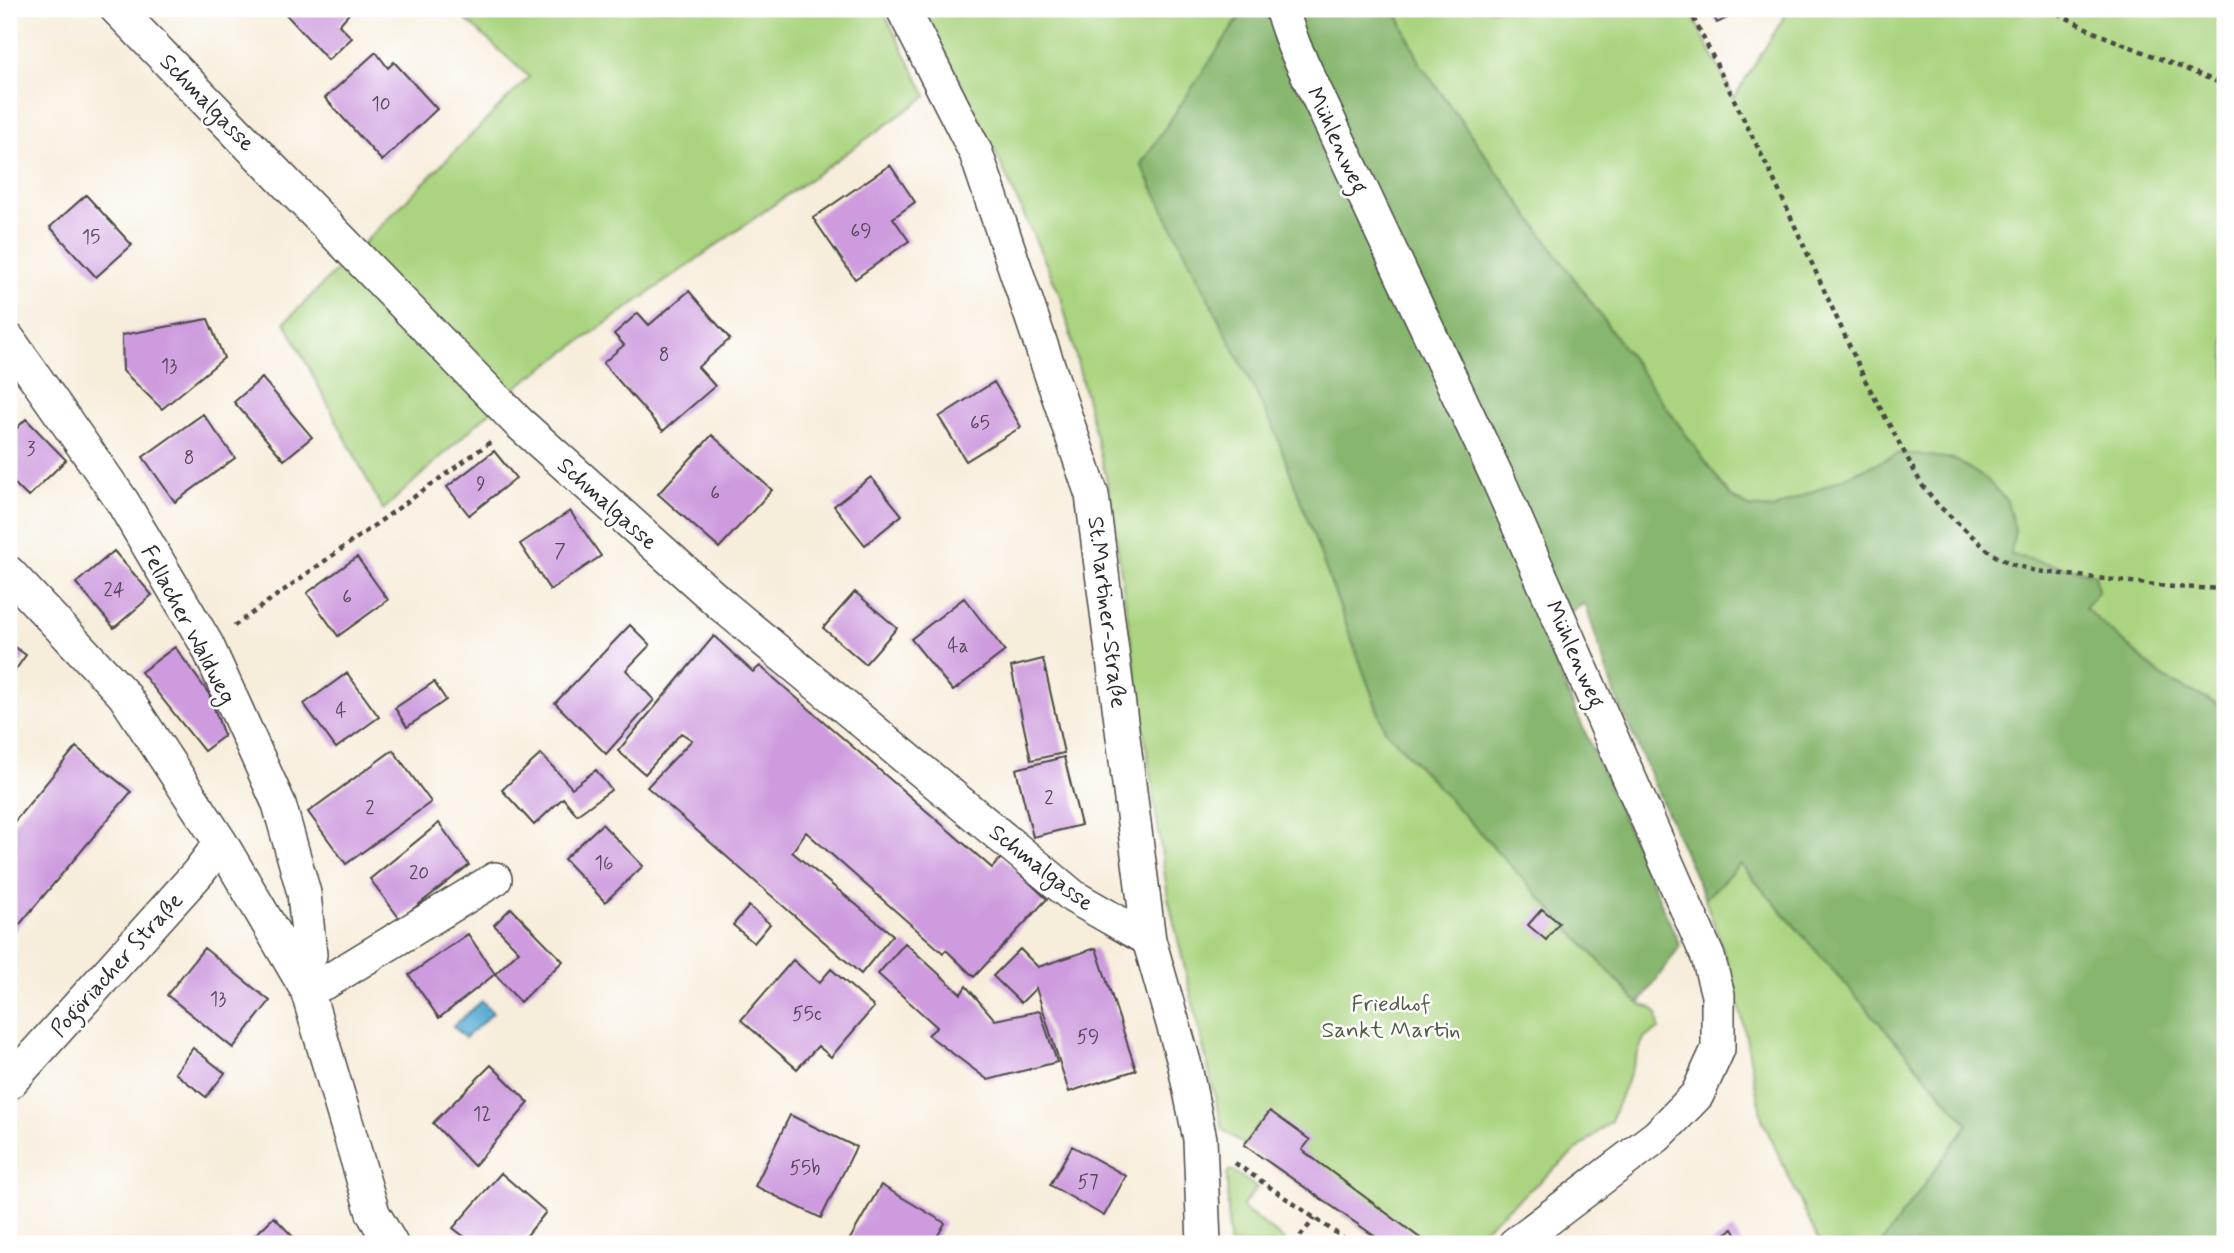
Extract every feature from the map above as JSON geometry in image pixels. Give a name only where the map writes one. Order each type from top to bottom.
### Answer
[{"type":"street","name":"Schmalgasse","points":[[117,9],[518,422],[723,606],[1063,888],[1149,940]]},
{"type":"street","name":"St.Martiner-Straße","points":[[903,9],[976,153],[1092,495],[1149,940],[1184,1062],[1200,1139],[1204,1244]]},
{"type":"street","name":"Mühlenweg","points":[[1281,9],[1294,46],[1498,479],[1580,664],[1708,957],[1718,995],[1718,1049],[1697,1094],[1657,1136],[1515,1244]]},
{"type":"street","name":"Fellacher Waldweg","points":[[9,340],[122,501],[207,646],[279,804],[304,893],[310,955],[302,982]]},
{"type":"street","points":[[9,573],[124,695],[220,843],[302,982],[373,1213],[391,1244]]},
{"type":"street","name":"Pogöriacher Straße","points":[[9,1083],[198,873],[220,843]]},
{"type":"street","points":[[302,982],[328,981],[495,879]]},
{"type":"path","points":[[1689,9],[1773,178],[1865,380],[1922,485],[1939,506],[1992,554],[2011,564],[2036,571],[2174,587],[2225,589]]},
{"type":"path","points":[[2049,9],[2096,33],[2225,85]]},
{"type":"path","points":[[207,646],[518,422]]},
{"type":"path","points":[[1200,1139],[1352,1244]]},
{"type":"path","points":[[1294,1244],[1315,1218]]},
{"type":"green space","points":[[454,9],[882,9],[927,96],[519,385],[383,510],[285,322],[529,77]]},
{"type":"green space","name":"Friedhof Sankt Martin","points":[[923,9],[1245,9],[1141,164],[1275,431],[1385,730],[1639,1004],[1652,1008],[1657,1013],[1659,1029],[1644,1038],[1611,1121],[1466,1244],[1386,1244],[1223,1130],[1168,897],[1109,489],[1061,297],[995,151]]},
{"type":"green space","points":[[1245,9],[1395,9],[1421,65],[1730,496],[1749,507],[1773,509],[1900,453],[1954,459],[1986,479],[2007,501],[2015,529],[2011,555],[2095,574],[2098,592],[2085,608],[2164,678],[2225,708],[2225,1244],[1881,1244],[1968,1124],[1740,864],[1705,899],[1613,690],[1585,603],[1540,631],[1680,946],[1639,1004],[1385,730],[1275,431],[1141,164]]},
{"type":"green space","points":[[1395,9],[1689,9],[1734,98],[1789,9],[2225,9],[2225,708],[2164,678],[2084,608],[2095,574],[2010,555],[2015,529],[1954,459],[1900,453],[1773,509],[1749,507],[1730,496],[1421,65]]},
{"type":"green space","points":[[1740,863],[1968,1124],[1881,1244],[1820,1244],[1762,1119],[1743,1022],[1726,959],[1705,899]]},
{"type":"green space","points":[[1229,1171],[1257,1188],[1241,1207],[1284,1240],[1283,1244],[1229,1244]]},
{"type":"water","points":[[482,1001],[493,1013],[465,1038],[453,1026]]},
{"type":"building","points":[[281,9],[353,9],[339,25],[352,38],[328,60]]},
{"type":"building","points":[[1710,9],[1745,9],[1717,23]]},
{"type":"building","points":[[376,52],[388,68],[394,62],[437,109],[382,161],[325,98]]},
{"type":"building","points":[[890,165],[915,202],[893,218],[909,241],[855,279],[813,218]]},
{"type":"building","points":[[86,195],[132,245],[96,277],[50,227]]},
{"type":"building","points":[[689,291],[730,339],[698,367],[715,386],[663,431],[603,363],[624,345],[614,334],[638,313],[649,325]]},
{"type":"building","points":[[208,319],[224,358],[162,409],[123,371],[122,335]]},
{"type":"building","points":[[262,378],[312,437],[284,460],[234,402]]},
{"type":"building","points":[[994,382],[1021,427],[966,461],[939,417]]},
{"type":"building","points":[[203,414],[235,458],[175,502],[143,457]]},
{"type":"building","points":[[26,419],[66,460],[28,497],[9,478],[9,436]]},
{"type":"building","points":[[712,435],[772,490],[719,548],[658,494]]},
{"type":"building","points":[[494,451],[516,478],[469,515],[447,487]]},
{"type":"building","points":[[871,477],[902,515],[865,545],[834,506]]},
{"type":"building","points":[[570,511],[601,556],[550,590],[520,544]]},
{"type":"building","points":[[114,551],[152,595],[114,628],[76,583]]},
{"type":"building","points":[[357,557],[388,600],[338,636],[307,593]]},
{"type":"building","points":[[855,592],[897,628],[865,664],[823,628]]},
{"type":"building","points":[[964,598],[1005,651],[953,691],[911,639]]},
{"type":"building","points":[[630,625],[650,645],[626,670],[654,700],[606,754],[555,703]]},
{"type":"building","points":[[714,636],[753,672],[760,666],[992,868],[1002,857],[1047,899],[974,977],[946,950],[943,953],[806,832],[792,852],[893,935],[861,974],[647,787],[692,740],[681,733],[645,774],[618,751]]},
{"type":"building","points":[[9,643],[26,655],[9,679]]},
{"type":"building","points":[[175,647],[209,694],[224,736],[204,751],[141,672]]},
{"type":"building","points":[[1043,659],[1064,753],[1031,760],[1011,667]]},
{"type":"building","points":[[347,673],[379,717],[336,748],[304,704]]},
{"type":"building","points":[[434,682],[446,700],[407,727],[395,708]]},
{"type":"building","points":[[76,747],[131,792],[9,937],[9,828]]},
{"type":"building","points":[[393,750],[431,802],[346,864],[308,812]]},
{"type":"building","points":[[541,754],[572,788],[596,770],[611,790],[577,815],[563,798],[534,825],[502,790]]},
{"type":"building","points":[[1064,757],[1081,825],[1033,837],[1016,769]]},
{"type":"building","points":[[439,823],[469,865],[400,919],[370,879]]},
{"type":"building","points":[[602,824],[643,866],[605,902],[564,859]]},
{"type":"building","points":[[749,906],[770,924],[754,943],[733,925]]},
{"type":"building","points":[[511,908],[563,961],[520,1002],[495,974],[519,951],[494,925]]},
{"type":"building","points":[[1542,909],[1559,923],[1546,940],[1528,925]]},
{"type":"building","points":[[468,934],[495,974],[439,1018],[409,975]]},
{"type":"building","points":[[905,943],[961,994],[966,986],[995,1020],[1040,1011],[1057,1062],[988,1080],[928,1035],[937,1027],[878,974]]},
{"type":"building","points":[[204,948],[270,1001],[233,1048],[167,995]]},
{"type":"building","points":[[1096,948],[1136,1070],[1069,1092],[1036,988],[1021,1003],[993,976],[1020,949],[1038,967]]},
{"type":"building","points":[[793,960],[819,983],[831,969],[874,1007],[831,1057],[818,1046],[797,1069],[741,1020]]},
{"type":"building","points":[[193,1048],[225,1073],[206,1097],[175,1073]]},
{"type":"building","points":[[491,1065],[529,1103],[474,1166],[433,1123]]},
{"type":"building","points":[[1270,1111],[1310,1140],[1302,1150],[1428,1244],[1386,1244],[1244,1145]]},
{"type":"building","points":[[790,1115],[856,1147],[821,1218],[755,1186]]},
{"type":"building","points":[[1072,1146],[1126,1176],[1104,1216],[1050,1185]]},
{"type":"building","points":[[501,1173],[546,1212],[520,1244],[474,1244],[453,1228]]},
{"type":"building","points":[[881,1185],[945,1223],[933,1244],[847,1244]]},
{"type":"building","points":[[274,1217],[300,1244],[246,1244]]},
{"type":"building","points":[[1733,1229],[1742,1244],[1709,1244]]}]
